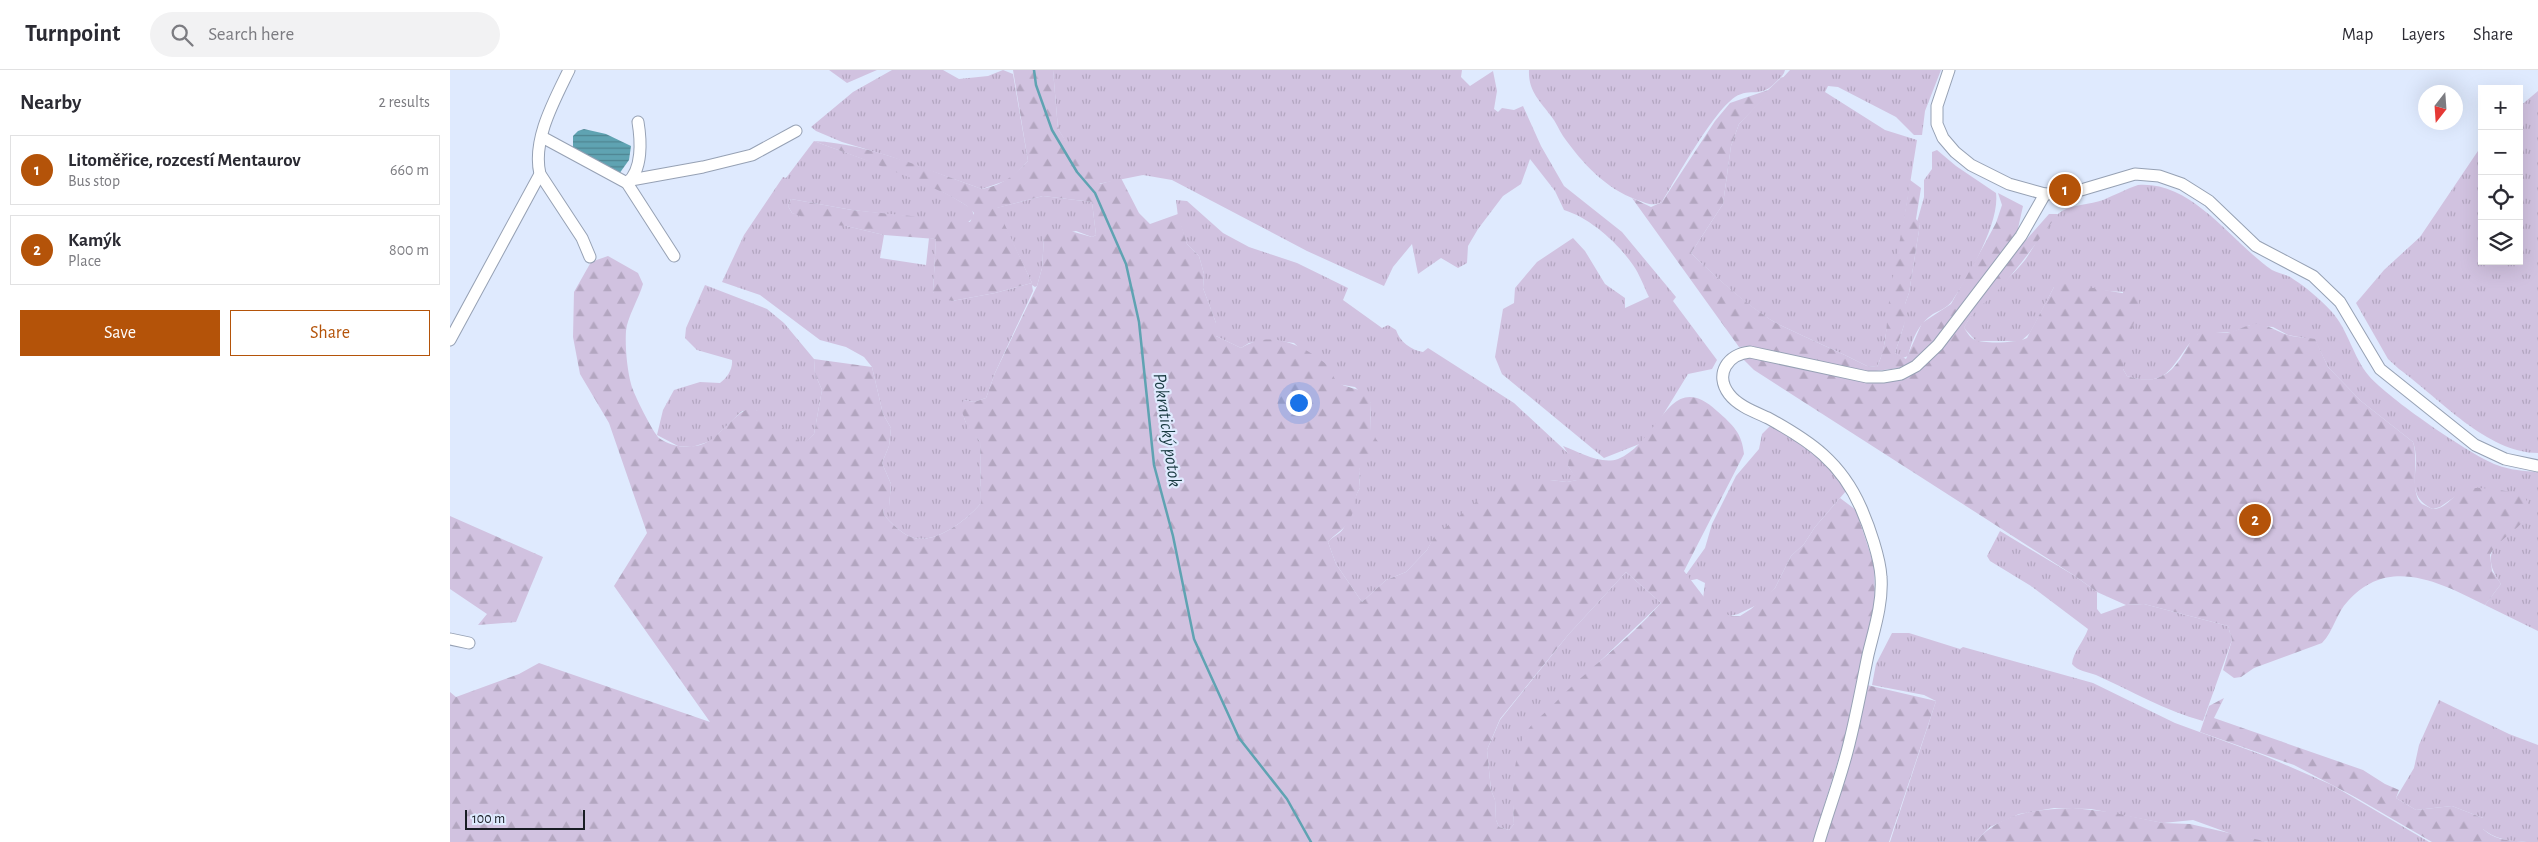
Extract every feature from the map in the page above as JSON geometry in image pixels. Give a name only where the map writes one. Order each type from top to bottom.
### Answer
[{"type":"street","points":[[569,70],[548,116],[537,162],[540,174],[582,238],[590,257]]},
{"type":"street","points":[[1949,70],[1937,106],[1937,124],[1943,138],[1955,152],[1971,165],[2009,184],[2045,194],[2071,193],[2135,174],[2159,176],[2182,184],[2209,201],[2256,246],[2313,276],[2340,302],[2380,369],[2453,427],[2475,444],[2505,459],[2538,466]]},
{"type":"street","points":[[629,181],[641,144],[638,122]]},
{"type":"street","points":[[629,181],[703,167],[752,155],[796,131]]},
{"type":"street","points":[[542,137],[629,181],[674,256]]},
{"type":"street","points":[[450,340],[540,174]]},
{"type":"street","points":[[1819,842],[1850,742],[1880,600],[1879,564],[1861,508],[1847,481],[1825,454],[1806,439],[1739,403],[1729,394],[1724,382],[1726,364],[1732,357],[1750,352],[1867,377],[1901,374],[1916,366],[1938,345],[2021,236],[2045,194]]},
{"type":"street","points":[[450,638],[469,643]]},
{"type":"green space","points":[[829,70],[877,70],[847,83]]},
{"type":"green space","points":[[892,70],[943,70],[959,79],[988,76],[1003,70],[1013,74],[1028,161],[1011,179],[982,189],[889,156],[842,142],[811,127],[853,92]]},
{"type":"green space","points":[[1013,70],[1053,70],[1058,129],[1075,155],[1100,184],[1121,178],[1139,213],[1150,224],[1178,214],[1187,244],[1199,256],[1204,274],[1203,288],[1216,323],[1216,336],[1241,348],[1253,342],[1265,340],[1277,340],[1300,347],[1331,368],[1333,375],[1339,383],[1367,393],[1371,403],[1370,431],[1379,443],[1374,457],[1361,465],[1359,476],[1360,488],[1350,519],[1328,542],[1336,564],[1362,602],[1386,580],[1406,572],[1427,550],[1434,537],[1481,498],[1519,481],[1550,480],[1567,482],[1577,480],[1568,466],[1569,455],[1563,446],[1597,459],[1618,459],[1632,450],[1676,402],[1687,397],[1701,399],[1728,421],[1739,435],[1744,454],[1684,571],[1710,605],[1730,616],[1740,616],[1751,609],[1775,588],[1791,556],[1804,544],[1815,527],[1840,498],[1856,510],[1874,565],[1875,600],[1844,741],[1813,842],[450,842],[450,692],[456,697],[519,674],[539,663],[710,722],[614,586],[647,533],[609,423],[580,374],[573,337],[574,292],[591,262],[608,256],[638,273],[643,284],[626,331],[628,372],[639,404],[656,435],[669,443],[686,447],[703,444],[715,436],[740,413],[751,409],[763,413],[803,445],[814,434],[822,390],[815,374],[814,359],[872,367],[883,414],[891,428],[889,446],[882,463],[891,484],[889,507],[883,510],[884,515],[896,528],[911,537],[920,539],[930,538],[940,535],[959,524],[981,503],[980,441],[968,429],[960,406],[964,400],[974,402],[986,398],[995,373],[1037,286],[1042,268],[1044,238],[1047,233],[1063,229],[1092,237],[1096,235],[1092,202],[1043,196],[997,208],[1032,283],[995,293],[952,301],[940,298],[933,292],[936,239],[884,235],[846,226],[822,224],[792,213],[788,206],[791,199],[852,210],[970,222],[974,213],[948,195],[926,185],[814,141],[836,143],[878,152],[982,189],[1007,179],[1028,161]],"holes":[[[1626,572],[1661,603],[1635,630],[1579,680],[1528,730],[1522,740],[1516,760],[1513,792],[1514,824],[1509,830],[1499,827],[1496,820],[1495,800],[1491,790],[1487,750],[1500,719],[1568,635]]]},
{"type":"green space","points":[[1053,70],[1462,70],[1461,77],[1470,86],[1493,71],[1497,91],[1494,109],[1498,112],[1502,108],[1514,110],[1523,106],[1541,146],[1564,186],[1622,232],[1676,297],[1673,301],[1717,360],[1712,369],[1688,374],[1647,441],[1604,458],[1502,374],[1495,357],[1503,309],[1514,303],[1515,288],[1537,262],[1573,238],[1585,251],[1605,284],[1625,298],[1625,308],[1649,297],[1638,273],[1627,256],[1593,225],[1564,210],[1555,191],[1530,159],[1521,184],[1503,196],[1478,229],[1468,246],[1467,263],[1458,268],[1441,258],[1418,274],[1412,244],[1393,267],[1384,286],[1307,251],[1172,180],[1143,175],[1098,184],[1074,155],[1058,129]]},
{"type":"green space","points":[[1529,70],[1785,70],[1782,76],[1766,90],[1741,94],[1726,105],[1706,130],[1662,202],[1652,204],[1637,200],[1615,189],[1595,174],[1578,156],[1533,90],[1530,84]]},
{"type":"green space","points":[[1790,70],[1941,70],[1925,111],[1922,135],[1914,135],[1896,117],[1838,87],[1828,86],[1825,92],[1885,130],[1917,140],[1883,352],[1877,367],[1867,366],[1770,319],[1734,292],[1691,253],[1723,204],[1731,146],[1739,124]]},
{"type":"green space","points":[[1782,77],[1784,78],[1739,124],[1731,146],[1723,204],[1691,253],[1746,302],[1780,325],[1867,366],[1877,367],[1885,341],[1890,295],[1910,180],[1921,188],[1916,219],[1920,224],[1909,293],[1905,304],[1907,313],[1895,353],[1906,359],[1922,323],[1951,304],[1983,247],[1996,223],[2002,205],[1998,193],[2023,206],[2017,233],[1934,341],[1912,362],[1899,368],[1868,372],[1751,346],[1739,347],[1632,198],[1651,207],[1662,202],[1715,121],[1730,103],[1768,90]]},
{"type":"green space","points":[[2538,91],[2538,453],[2519,451],[2500,444],[2482,434],[2464,422],[2399,369],[2388,359],[2356,303],[2384,270],[2420,237],[2478,151],[2478,265],[2523,265],[2523,104]]},
{"type":"green space","points":[[814,141],[916,179],[955,198],[972,209],[974,217],[967,223],[852,210],[791,199],[788,206],[792,213],[884,235],[880,258],[926,265],[929,238],[936,239],[933,292],[952,301],[995,293],[1032,283],[996,208],[1043,196],[1092,202],[1096,235],[1092,237],[1076,231],[1044,238],[1042,268],[1037,286],[1032,285],[1033,291],[995,373],[986,398],[974,402],[964,400],[964,418],[980,441],[981,503],[959,524],[940,535],[920,539],[911,537],[896,528],[884,515],[883,510],[889,506],[891,484],[882,463],[889,446],[891,428],[883,414],[872,367],[864,357],[846,347],[820,340],[760,295],[722,282],[744,235],[783,177],[786,178]]},
{"type":"green space","points":[[1937,150],[1956,166],[1996,193],[1996,205],[1982,248],[1959,290],[1948,305],[1924,322],[1914,338],[1908,356],[1903,358],[1895,353],[1904,325],[1905,304],[1909,293],[1920,224],[1917,222],[1924,197],[1924,180],[1932,169],[1932,152]]},
{"type":"green space","points":[[2138,185],[2158,186],[2194,203],[2272,270],[2291,277],[2313,294],[2337,318],[2369,376],[2393,398],[2411,411],[2468,450],[2497,465],[2522,471],[2538,472],[2538,631],[2485,605],[2501,584],[2494,573],[2491,563],[2491,555],[2494,548],[2499,541],[2523,521],[2506,491],[2466,489],[2440,507],[2433,509],[2423,503],[2415,488],[2416,462],[2413,442],[2361,401],[2328,367],[2315,340],[2288,335],[2273,327],[2250,325],[2233,332],[2198,334],[2170,370],[2163,376],[2154,379],[2142,379],[2127,376],[2123,369],[2123,292],[2054,287],[2030,333],[2021,341],[1976,341],[1964,328],[1976,310],[2025,260],[2057,215],[2067,209],[2103,200]]},
{"type":"green space","points":[[1176,200],[1187,201],[1223,233],[1249,247],[1297,263],[1348,288],[1343,300],[1382,328],[1388,325],[1396,330],[1403,342],[1410,347],[1423,352],[1428,348],[1514,403],[1570,455],[1568,466],[1578,480],[1567,482],[1550,480],[1434,538],[1427,550],[1406,572],[1386,580],[1362,602],[1336,564],[1328,542],[1342,531],[1360,488],[1359,470],[1370,431],[1371,403],[1355,387],[1337,384],[1294,343],[1273,340],[1249,343],[1241,348],[1216,336],[1216,323],[1203,288],[1204,274],[1199,256],[1187,244],[1178,217]]},
{"type":"green space","points":[[2049,214],[2058,214],[2008,279],[1967,322],[1964,328],[1972,338],[1979,341],[2009,342],[2027,338],[2054,287],[2064,283],[2139,296],[2139,304],[2123,362],[2123,369],[2127,376],[2137,379],[2153,379],[2167,373],[2179,361],[2192,339],[2197,334],[2203,332],[2227,333],[2256,324],[2265,325],[2291,336],[2315,339],[2328,367],[2361,401],[2413,442],[2415,449],[2416,492],[2422,504],[2437,509],[2461,491],[2470,488],[2505,491],[2521,495],[2525,498],[2528,509],[2524,520],[2498,544],[2490,555],[2492,571],[2501,584],[2485,605],[2433,582],[2398,576],[2381,579],[2364,587],[2348,601],[2322,643],[2254,668],[2241,677],[2234,678],[2223,670],[2232,640],[2228,626],[2144,604],[2126,605],[2097,592],[1754,370],[1742,358],[1750,357],[1866,382],[1884,383],[1903,379]]},
{"type":"green space","points":[[705,285],[767,309],[784,323],[814,359],[815,374],[822,390],[814,434],[803,446],[756,410],[742,411],[711,441],[692,447],[678,446],[657,435],[663,410],[674,390],[700,382],[720,383],[732,367],[732,360],[697,350],[685,338],[686,328]]},
{"type":"green space","points":[[1771,425],[1781,429],[1828,465],[1846,491],[1815,527],[1804,544],[1791,556],[1775,588],[1761,603],[1730,616],[1711,611],[1703,599],[1705,583],[1697,579],[1687,581],[1685,576],[1705,548],[1712,524],[1736,476],[1759,449],[1762,434]]},
{"type":"green space","points":[[450,516],[543,557],[516,622],[478,625],[487,614],[450,589]]},
{"type":"green space","points":[[2000,531],[2075,576],[2097,592],[2097,609],[2101,614],[2126,605],[2144,604],[2228,626],[2232,640],[2203,721],[2162,706],[2074,666],[2072,664],[2074,655],[2088,629],[2031,586],[1990,561],[1987,556]]},
{"type":"green space","points":[[1626,572],[1661,603],[1528,730],[1516,764],[1513,800],[1514,824],[1509,830],[1499,827],[1496,820],[1495,800],[1491,790],[1487,750],[1500,720],[1568,635]]},
{"type":"green space","points":[[1892,633],[1909,633],[1960,649],[1963,647],[2093,683],[2175,723],[2265,756],[2332,785],[2429,842],[2268,842],[2237,836],[2193,820],[2163,823],[2091,809],[2054,808],[2019,814],[1990,827],[1975,842],[1890,842],[1936,701],[1924,695],[1872,685],[1876,664]]},
{"type":"green space","points":[[1867,685],[1936,701],[1889,842],[1824,842]]},
{"type":"green space","points":[[2224,698],[2214,718],[2363,770],[2385,784],[2399,790],[2396,798],[2416,810],[2452,806],[2483,818],[2483,829],[2493,836],[2525,842],[2432,842],[2355,797],[2294,765],[2200,732],[2209,706]]},
{"type":"green space","points":[[2439,700],[2509,734],[2538,745],[2538,842],[2516,841],[2495,837],[2483,829],[2483,818],[2452,806],[2416,810],[2396,798],[2414,768],[2419,745]]},
{"type":"green space","points":[[2073,808],[2110,812],[2163,823],[2190,824],[2268,842],[1975,842],[1997,824],[2008,818],[2032,811]]},
{"type":"water","points":[[584,129],[606,134],[631,146],[629,160],[619,174],[573,149],[573,136],[578,131]]},
{"type":"waterway","name":"Pokratický potok","points":[[1034,70],[1036,85],[1052,130],[1077,172],[1095,193],[1126,264],[1139,322],[1154,465],[1173,536],[1194,639],[1239,738],[1287,799],[1311,842]]},
{"type":"place","name":"Litoměřice, rozcestí Mentaurov","points":[[2065,190]]},
{"type":"place","name":"Kamýk","points":[[2255,520]]}]
